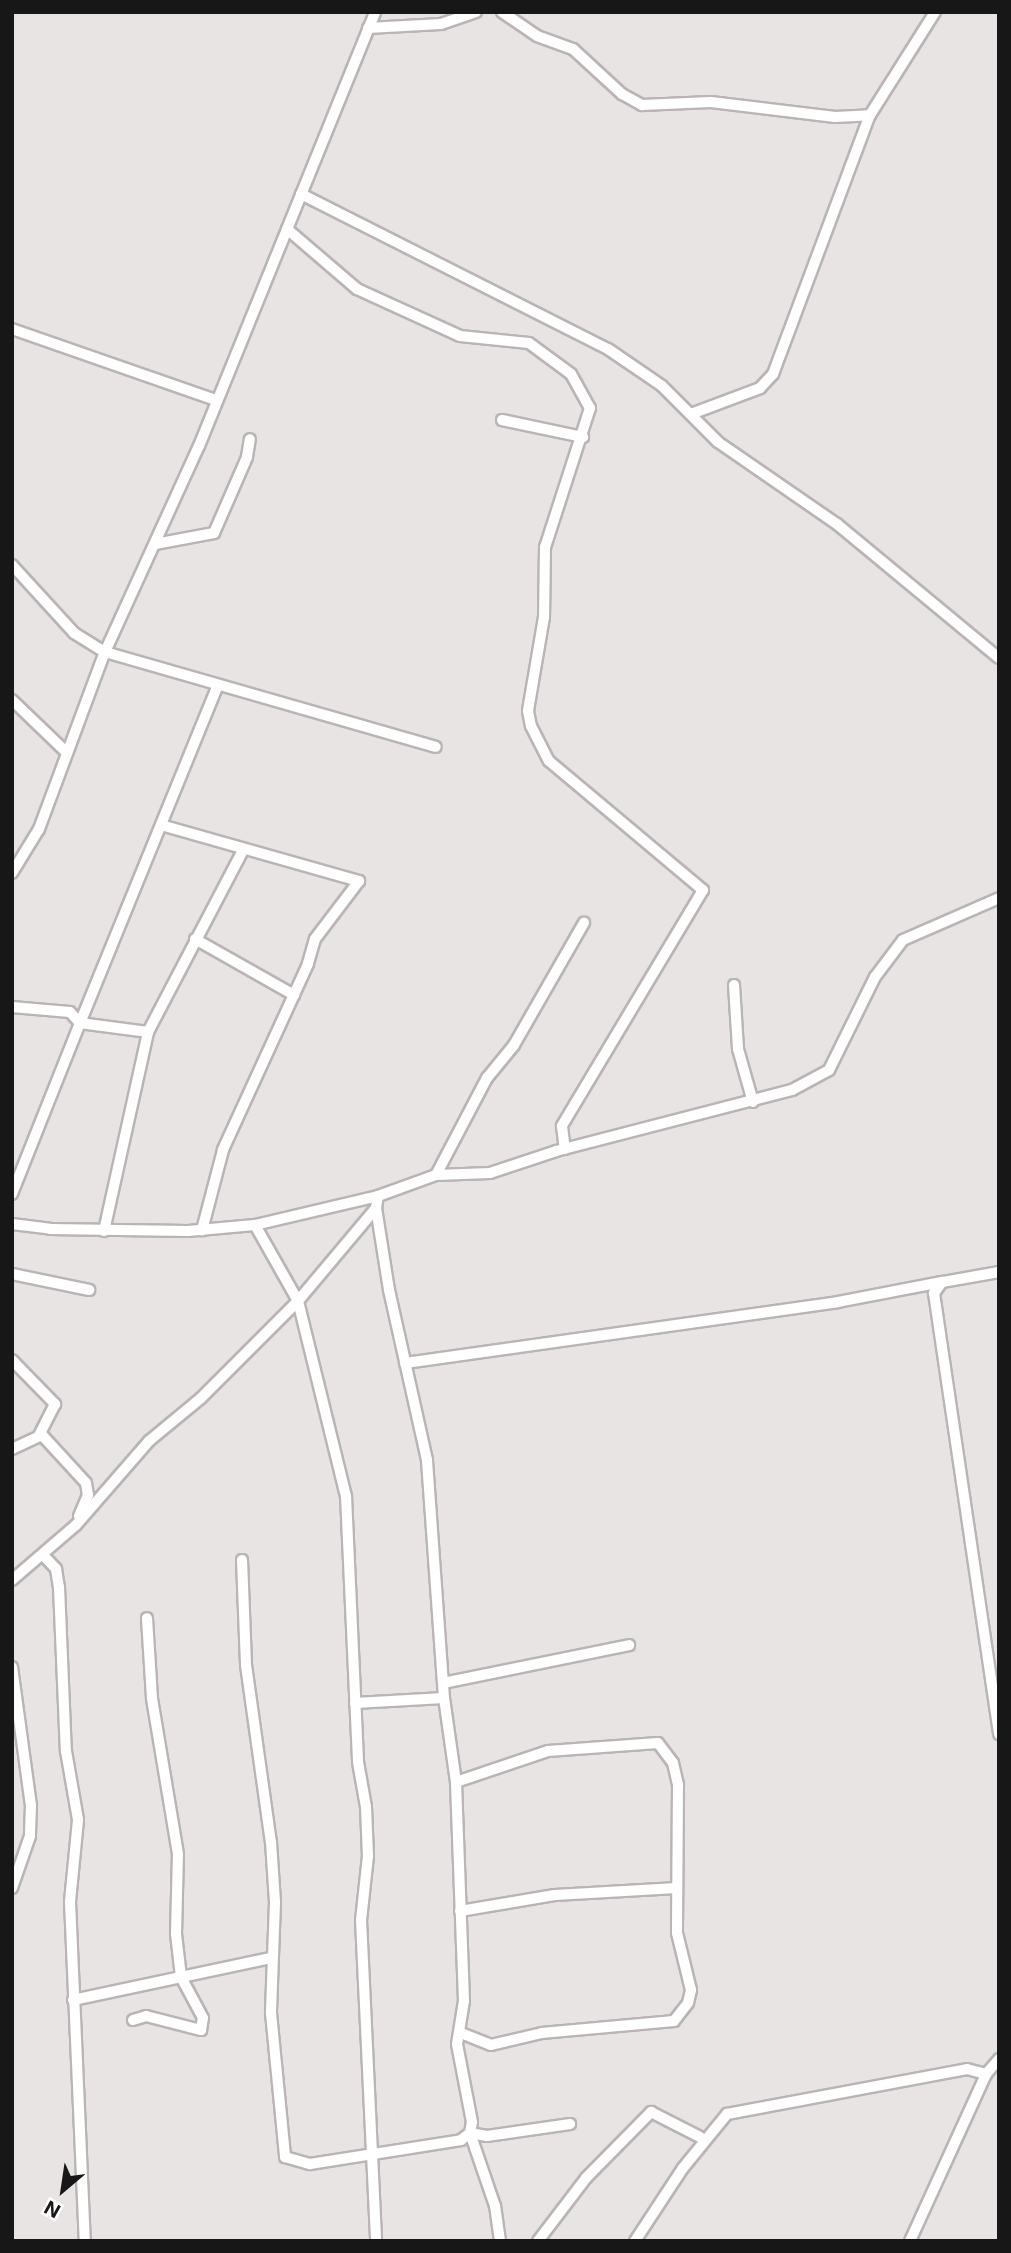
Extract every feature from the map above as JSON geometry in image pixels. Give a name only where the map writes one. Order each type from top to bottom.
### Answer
[{"type":"street","points":[[12,873],[39,829],[106,652],[216,400],[375,12]]},
{"type":"street","points":[[368,28],[441,24],[476,12]]},
{"type":"street","points":[[502,12],[537,36],[573,49],[622,94],[642,105],[712,102],[835,117],[870,115]]},
{"type":"street","points":[[691,414],[760,388],[772,374],[870,115],[935,12]]},
{"type":"street","points":[[301,194],[608,349],[662,386],[718,442],[799,496],[942,607],[999,659]]},
{"type":"street","points":[[287,229],[357,289],[460,336],[529,343],[571,373],[585,393],[590,408],[583,437],[545,547],[544,617],[528,711],[531,726],[549,761],[703,890],[562,1126],[565,1149]]},
{"type":"street","points":[[12,329],[216,400]]},
{"type":"street","points":[[502,420],[583,437]]},
{"type":"street","points":[[155,544],[214,533],[247,457],[250,439]]},
{"type":"street","points":[[12,565],[74,633],[106,652],[217,687],[436,747]]},
{"type":"street","points":[[12,1194],[217,687]]},
{"type":"street","points":[[12,700],[67,753]]},
{"type":"street","points":[[161,825],[359,881],[315,939],[294,995],[223,1150],[202,1230]]},
{"type":"street","points":[[104,1230],[148,1032],[243,850]]},
{"type":"street","points":[[12,1224],[104,1230],[202,1230],[255,1225],[378,1196],[436,1175],[490,1173],[565,1149],[792,1090],[829,1070],[875,977],[903,940],[999,898]]},
{"type":"street","points":[[436,1175],[486,1078],[521,1035],[584,923]]},
{"type":"street","points":[[195,939],[294,995]]},
{"type":"street","points":[[734,985],[738,1049],[752,1102]]},
{"type":"street","points":[[12,1007],[70,1012],[80,1023],[148,1032]]},
{"type":"street","points":[[378,1196],[376,1209],[405,1363],[427,1460],[444,1698],[456,1782],[461,2033],[458,2058],[472,2122],[470,2133],[495,2206],[500,2241]]},
{"type":"street","points":[[12,1580],[44,1556],[73,1528],[149,1441],[201,1398],[298,1301],[376,1209]]},
{"type":"street","points":[[255,1225],[298,1301],[345,1496],[358,1762],[366,1807],[368,1856],[361,1920],[376,2241]]},
{"type":"street","points":[[405,1363],[826,1304],[999,1272]]},
{"type":"street","points":[[12,1274],[89,1290]]},
{"type":"street","points":[[942,1282],[934,1289],[935,1301],[999,1734]]},
{"type":"street","points":[[12,1360],[55,1404],[38,1435],[12,1449]]},
{"type":"street","points":[[38,1435],[86,1483],[88,1495],[73,1528]]},
{"type":"street","points":[[44,1556],[55,1569],[59,1587],[66,1751],[78,1820],[70,1902],[85,2241]]},
{"type":"street","points":[[242,1560],[246,1665],[271,1842],[275,1902],[271,2013],[285,2157],[310,2164],[461,2140],[470,2133],[487,2136],[570,2124]]},
{"type":"street","points":[[133,2020],[146,2015],[201,2030],[203,2018],[181,1977],[176,1934],[178,1854],[152,1698],[148,1618]]},
{"type":"street","points":[[443,1683],[629,1645]]},
{"type":"street","points":[[12,1667],[31,1805],[30,1836],[12,1888]]},
{"type":"street","points":[[355,1703],[444,1698]]},
{"type":"street","points":[[456,1782],[548,1751],[658,1743],[673,1763],[678,1785],[677,1933],[691,1990],[688,2003],[674,2021],[542,2033],[491,2045],[461,2033]]},
{"type":"street","points":[[460,1911],[555,1895],[677,1888]]},
{"type":"street","points":[[73,2000],[271,1958]]},
{"type":"street","points":[[909,2241],[986,2074],[999,2059]]},
{"type":"street","points":[[635,2241],[704,2139],[727,2114],[967,2069],[986,2074]]},
{"type":"street","points":[[538,2241],[586,2178],[651,2112],[700,2137]]}]
